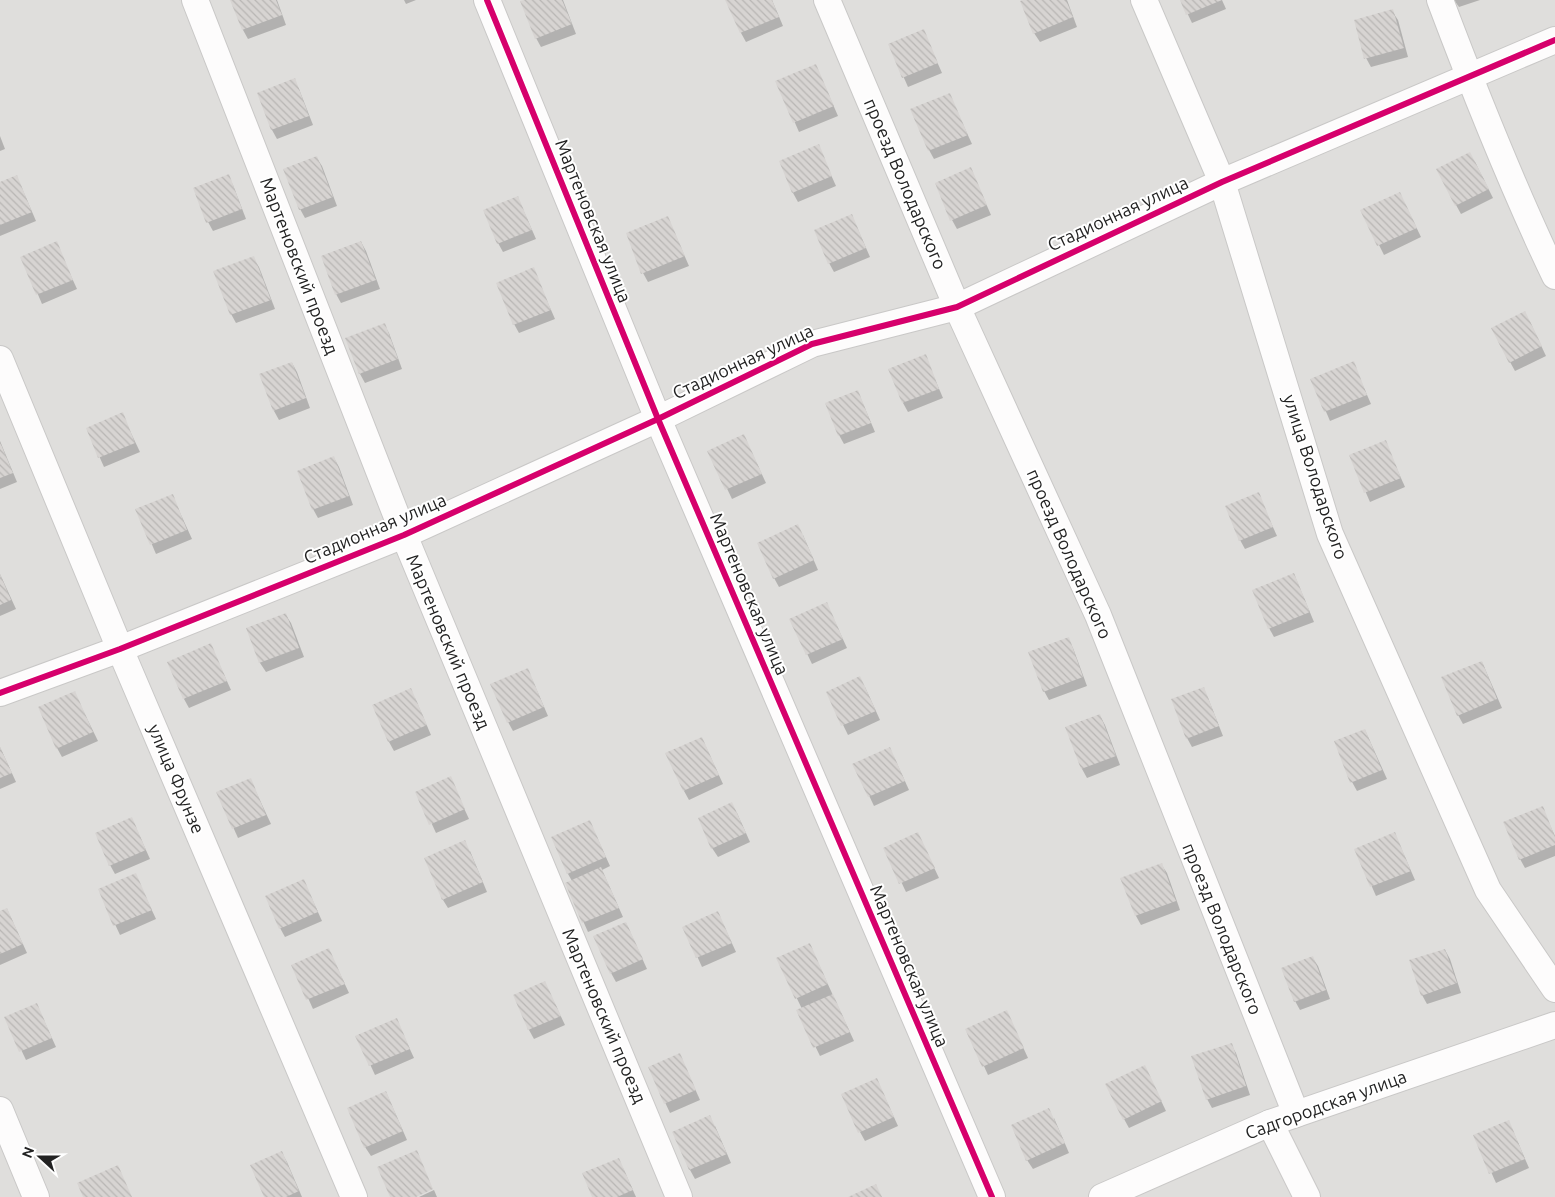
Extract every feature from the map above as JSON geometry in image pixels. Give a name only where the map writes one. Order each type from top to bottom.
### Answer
[{"type":"street","name":"Мартеновский проезд","points":[[195,0],[404,535],[678,1197]]},
{"type":"street","name":"Мартеновская улица","points":[[487,0],[658,419],[992,1197]]},
{"type":"street","name":"проезд Володарского","points":[[827,0],[957,307],[1098,615],[1296,1114]]},
{"type":"street","name":"улица Володарского","points":[[1144,0],[1222,182],[1330,534],[1488,890],[1555,989]]},
{"type":"street","points":[[1440,0],[1468,76],[1527,218],[1555,276]]},
{"type":"street","name":"Стадионная улица","points":[[0,693],[120,648],[404,535],[658,419],[812,344],[957,307],[1222,182],[1555,40]]},
{"type":"street","name":"улица Фрунзе","points":[[0,359],[120,648],[354,1197]]},
{"type":"street","name":"Садгородская улица","points":[[1102,1197],[1270,1123],[1555,1025]]},
{"type":"street","points":[[0,1110],[36,1197]]},
{"type":"street","points":[[1270,1123],[1307,1197]]},
{"type":"shaded area","points":[[0,0],[1555,0],[1555,1197],[0,1197]]},
{"type":"building","points":[[230,0],[276,0],[282,15],[242,30]]},
{"type":"building","points":[[562,0],[572,24],[535,39],[520,1]]},
{"type":"building","points":[[725,0],[772,0],[779,17],[740,33]]},
{"type":"building","points":[[1066,0],[1073,17],[1033,34],[1020,1]]},
{"type":"building","points":[[1180,0],[1222,0],[1186,15]]},
{"type":"building","points":[[1393,9],[1404,48],[1364,59],[1354,20]]},
{"type":"building","points":[[924,29],[938,63],[902,78],[888,44]]},
{"type":"building","points":[[816,64],[834,106],[793,123],[775,81]]},
{"type":"building","points":[[295,78],[309,116],[271,130],[257,93]]},
{"type":"building","points":[[950,93],[968,135],[928,151],[910,109]]},
{"type":"building","points":[[819,144],[832,176],[792,193],[779,161]]},
{"type":"building","points":[[1470,152],[1489,189],[1455,206],[1436,169]]},
{"type":"building","points":[[317,156],[333,197],[299,210],[283,169]]},
{"type":"building","points":[[971,167],[987,205],[950,221],[935,183]]},
{"type":"building","points":[[229,174],[242,209],[206,223],[193,188]]},
{"type":"building","points":[[17,175],[32,212],[0,225],[0,182]]},
{"type":"building","points":[[1400,192],[1417,228],[1377,246],[1360,210]]},
{"type":"building","points":[[518,196],[532,230],[497,244],[483,210]]},
{"type":"building","points":[[852,214],[866,248],[828,264],[814,230]]},
{"type":"building","points":[[668,216],[685,256],[641,274],[626,233]]},
{"type":"building","points":[[57,241],[73,280],[36,295],[20,257]]},
{"type":"building","points":[[361,241],[376,280],[335,295],[321,256]]},
{"type":"building","points":[[254,256],[271,300],[230,315],[213,271]]},
{"type":"building","points":[[534,267],[551,310],[513,325],[496,283]]},
{"type":"building","points":[[1525,311],[1542,346],[1509,363],[1491,328]]},
{"type":"building","points":[[385,323],[398,359],[359,374],[345,338]]},
{"type":"building","points":[[926,354],[939,389],[902,403],[888,369]]},
{"type":"building","points":[[1354,361],[1367,395],[1324,412],[1310,379]]},
{"type":"building","points":[[292,362],[306,398],[273,411],[259,374]]},
{"type":"building","points":[[858,390],[871,423],[838,436],[825,403]]},
{"type":"building","points":[[123,412],[135,443],[98,458],[86,428]]},
{"type":"building","points":[[744,434],[762,474],[725,490],[707,451]]},
{"type":"building","points":[[1386,440],[1401,478],[1364,493],[1349,455]]},
{"type":"building","points":[[0,442],[13,473],[0,478]]},
{"type":"building","points":[[334,456],[349,496],[312,510],[297,471]]},
{"type":"building","points":[[1259,492],[1273,527],[1239,541],[1225,506]]},
{"type":"building","points":[[173,494],[187,530],[150,545],[135,509]]},
{"type":"building","points":[[798,524],[814,560],[773,579],[757,543]]},
{"type":"building","points":[[1294,573],[1310,612],[1268,629],[1252,590]]},
{"type":"building","points":[[0,574],[11,600],[0,605]]},
{"type":"building","points":[[827,602],[843,639],[806,655],[789,619]]},
{"type":"building","points":[[286,613],[299,648],[259,663],[246,628]]},
{"type":"building","points":[[1069,637],[1083,677],[1043,692],[1028,652]]},
{"type":"building","points":[[211,643],[227,681],[183,699],[167,662]]},
{"type":"building","points":[[1482,661],[1497,699],[1457,716],[1441,677]]},
{"type":"building","points":[[528,668],[544,707],[507,723],[490,684]]},
{"type":"building","points":[[860,676],[876,711],[841,726],[826,692]]},
{"type":"building","points":[[1204,687],[1219,726],[1186,739],[1171,699]]},
{"type":"building","points":[[411,688],[427,725],[388,742],[372,705]]},
{"type":"building","points":[[75,691],[93,732],[56,749],[38,707]]},
{"type":"building","points":[[1100,714],[1116,756],[1081,769],[1065,727]]},
{"type":"building","points":[[1365,729],[1382,770],[1350,783],[1334,741]]},
{"type":"building","points":[[702,737],[719,775],[683,791],[665,753]]},
{"type":"building","points":[[0,747],[12,773],[0,778]]},
{"type":"building","points":[[890,747],[905,781],[868,797],[852,764]]},
{"type":"building","points":[[451,776],[465,809],[429,825],[415,792]]},
{"type":"building","points":[[251,778],[266,815],[232,829],[216,792]]},
{"type":"building","points":[[732,802],[746,833],[711,849],[698,818]]},
{"type":"building","points":[[1543,806],[1555,837],[1555,845],[1519,860],[1503,822]]},
{"type":"building","points":[[132,817],[146,850],[109,866],[95,833]]},
{"type":"building","points":[[590,820],[606,857],[567,874],[551,837]]},
{"type":"building","points":[[918,832],[935,868],[899,884],[883,848]]},
{"type":"building","points":[[1395,832],[1411,871],[1370,887],[1354,849]]},
{"type":"building","points":[[465,840],[483,882],[442,900],[424,858]]},
{"type":"building","points":[[1162,863],[1176,901],[1135,916],[1120,878]]},
{"type":"building","points":[[601,867],[619,908],[582,923],[565,883]]},
{"type":"building","points":[[136,873],[152,910],[113,926],[98,889]]},
{"type":"building","points":[[304,879],[318,912],[279,929],[265,896]]},
{"type":"building","points":[[7,908],[23,944],[0,954],[0,911]]},
{"type":"building","points":[[718,911],[732,943],[696,958],[682,927]]},
{"type":"building","points":[[626,922],[643,959],[610,974],[593,936]]},
{"type":"building","points":[[810,943],[828,984],[795,999],[776,958]]},
{"type":"building","points":[[329,948],[345,984],[306,1000],[291,965]]},
{"type":"building","points":[[1445,949],[1457,983],[1421,996],[1409,960]]},
{"type":"building","points":[[1313,956],[1326,990],[1294,1002],[1281,968]]},
{"type":"building","points":[[545,981],[561,1016],[528,1030],[513,995]]},
{"type":"building","points":[[833,994],[850,1032],[813,1048],[796,1010]]},
{"type":"building","points":[[37,1003],[52,1038],[19,1052],[4,1017]]},
{"type":"building","points":[[1007,1010],[1024,1048],[982,1067],[965,1029]]},
{"type":"building","points":[[397,1018],[410,1049],[369,1066],[355,1036]]},
{"type":"building","points":[[1232,1043],[1246,1086],[1206,1100],[1191,1056]]},
{"type":"building","points":[[680,1053],[696,1090],[664,1104],[648,1067]]},
{"type":"building","points":[[1145,1065],[1162,1101],[1123,1120],[1105,1084]]},
{"type":"building","points":[[877,1078],[894,1117],[858,1133],[841,1094]]},
{"type":"building","points":[[386,1091],[403,1131],[364,1148],[347,1108]]},
{"type":"building","points":[[1049,1108],[1065,1143],[1026,1161],[1011,1125]]},
{"type":"building","points":[[710,1115],[727,1154],[689,1170],[672,1132]]},
{"type":"building","points":[[1509,1120],[1525,1159],[1489,1174],[1473,1135]]},
{"type":"building","points":[[417,1150],[433,1189],[416,1197],[390,1197],[377,1167]]},
{"type":"building","points":[[282,1151],[299,1191],[286,1197],[264,1197],[250,1165]]},
{"type":"building","points":[[619,1158],[633,1190],[617,1197],[592,1197],[582,1173]]},
{"type":"building","points":[[118,1165],[132,1197],[83,1197],[77,1183]]},
{"type":"building","points":[[876,1184],[882,1197],[848,1197]]},
{"type":"cycle path","points":[[487,0],[658,419],[992,1197]]},
{"type":"cycle path","points":[[0,693],[120,649],[404,535],[658,419],[812,344],[957,307],[1222,182],[1555,40]]}]
